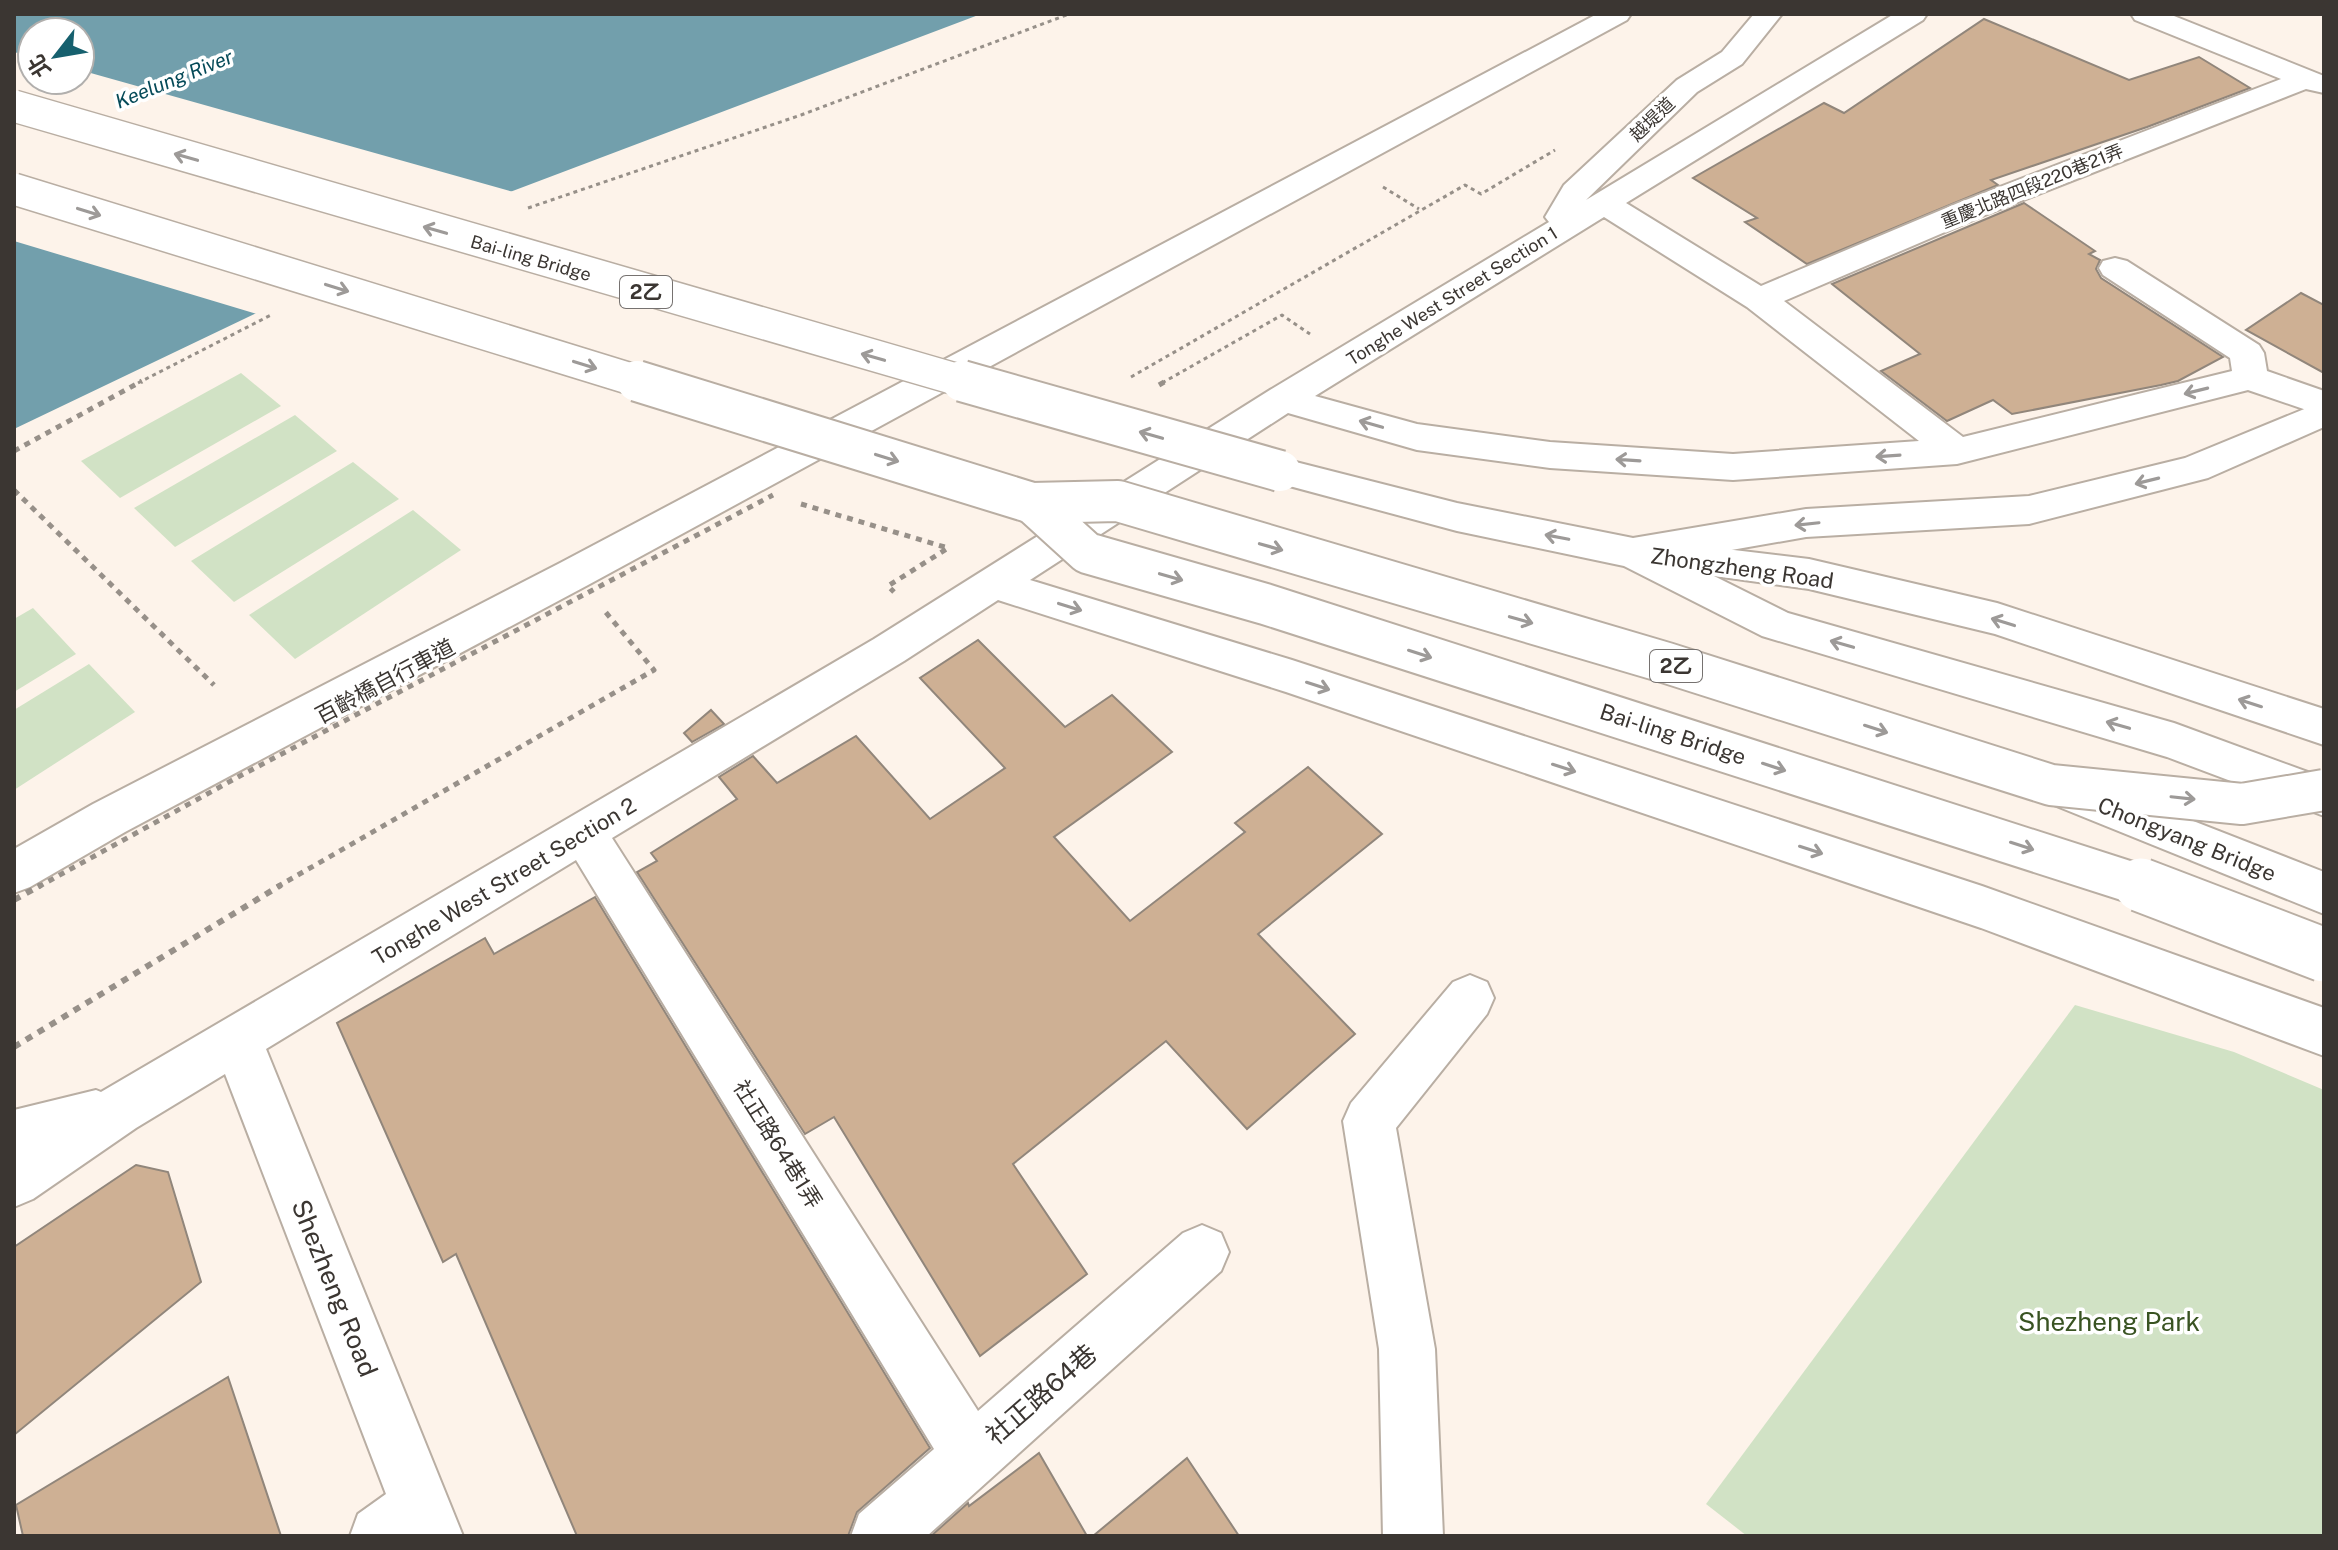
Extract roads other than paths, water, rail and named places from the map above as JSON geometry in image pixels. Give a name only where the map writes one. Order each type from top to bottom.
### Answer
[{"type":"main road","points":[[14,873],[109,818],[574,574],[1617,14]]},
{"type":"main road","name":"越堤道","points":[[1549,236],[1575,192],[1687,86],[1732,58],[1768,14]]},
{"type":"main road","name":"Tonghe West Street Section 1","points":[[995,584],[1283,399],[1913,14]]},
{"type":"main road","points":[[2145,14],[2316,82]]},
{"type":"main road","points":[[2202,38],[2229,14]]},
{"type":"main road","name":"重慶北路四段220巷21弄","points":[[1759,299],[1969,210],[2316,82]]},
{"type":"main road","name":"Bai-ling Bridge","points":[[14,106],[691,305],[1280,471],[1457,517],[1633,553]]},
{"type":"main road","name":"Bai-ling Bridge","points":[[14,189],[1032,503],[1118,501],[1667,663],[2051,785],[2242,804],[2324,790]]},
{"type":"main road","points":[[1604,203],[1759,299],[1957,451]]},
{"type":"main road","points":[[2115,268],[2247,353],[2250,378]]},
{"type":"main road","points":[[1283,399],[1417,437],[1550,455],[1733,467],[1957,451],[2250,378],[2324,404]]},
{"type":"main road","name":"2乙","points":[[1633,553],[1806,523],[2029,510],[2195,469],[2324,413]]},
{"type":"main road","name":"Bai-ling Bridge","points":[[1032,503],[1087,553],[1265,604],[2112,874],[2324,955]]},
{"type":"main road","name":"Zhongzheng Road","points":[[1633,553],[1809,574],[1997,619],[2324,727]]},
{"type":"main road","name":"Zhongzheng Road","points":[[1633,553],[1776,625],[2174,741],[2324,797]]},
{"type":"main road","points":[[995,584],[1292,677],[1982,907],[2324,1032]]},
{"type":"main road","name":"Tonghe West Street Section 2","points":[[14,1180],[118,1110],[995,584]]},
{"type":"main road","name":"Chongyang Bridge","points":[[2051,785],[2324,893]]},
{"type":"main road","name":"社正路64巷1弄","points":[[584,833],[972,1456]]},
{"type":"main road","points":[[1413,1536],[1407,1349],[1369,1121],[1470,998]]},
{"type":"main road","name":"Shezheng Road","points":[[237,1040],[412,1526]]},
{"type":"main road","points":[[14,1137],[28,1130],[118,1110]]},
{"type":"main road","name":"社正路64巷","points":[[881,1536],[1202,1252]]},
{"type":"water","name":"Keelung River","points":[[14,14],[981,14],[505,194],[14,429]]},
{"type":"park label","name":"Shezheng Park","points":[[2109,1321]]}]
